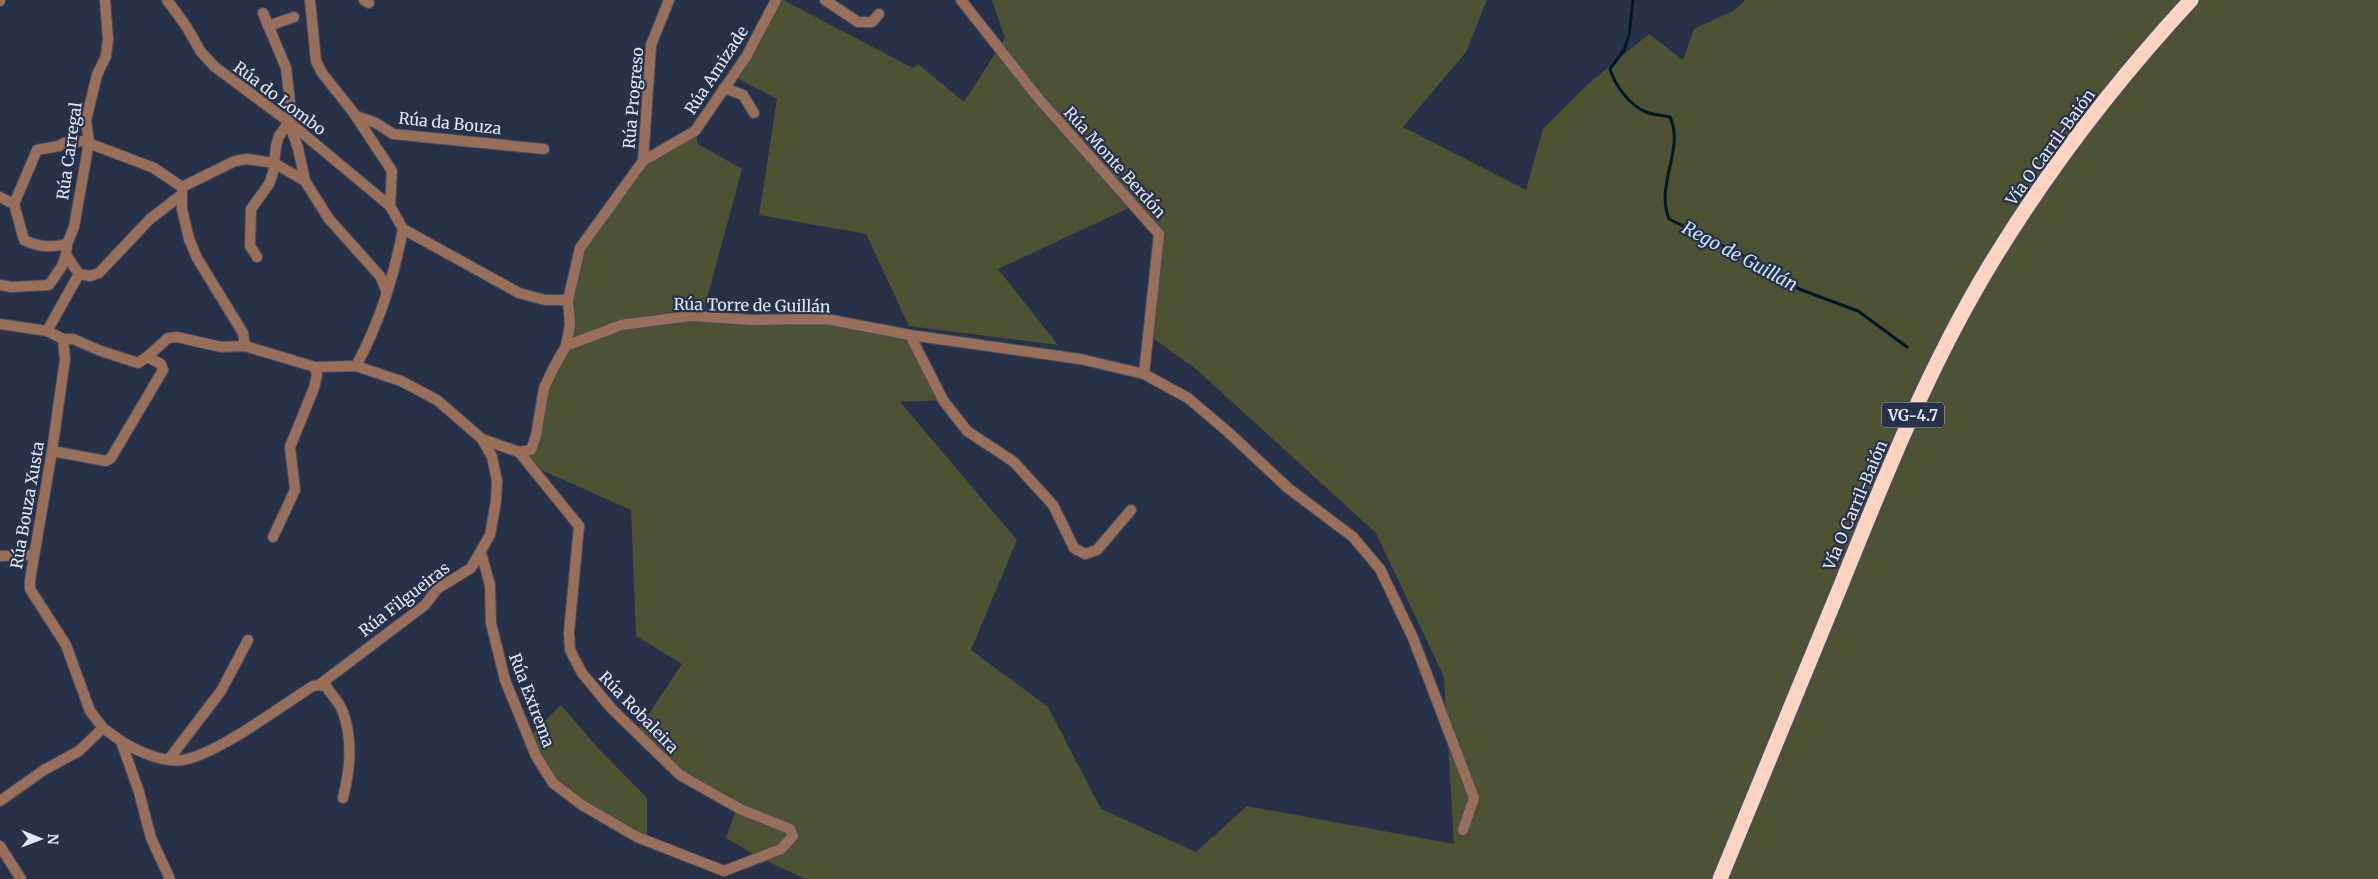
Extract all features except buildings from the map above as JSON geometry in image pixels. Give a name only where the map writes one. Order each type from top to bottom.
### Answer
[{"type":"highway","name":"Vía O Carril-Baión","points":[[1720,879],[1877,495],[1932,372],[1990,265],[2052,171],[2145,49],[2191,0]]},
{"type":"street","name":"Rúa Carregal","points":[[1,285],[11,287],[48,285],[66,255],[67,244],[74,226],[89,142],[86,120],[97,75],[106,56],[108,39],[105,0]]},
{"type":"street","name":"Rúa do Lombo","points":[[167,0],[201,52],[215,67],[289,122],[390,206]]},
{"type":"street","points":[[0,324],[47,331],[63,339],[73,339],[101,351],[138,362],[147,357],[168,338],[177,337],[221,347],[245,346],[315,367],[356,366],[401,381],[437,400],[482,439],[519,452],[531,450],[536,436],[544,388],[566,346],[570,325],[568,300],[545,300],[519,293],[403,229],[390,206],[392,171],[356,116],[322,73],[316,61],[310,0]]},
{"type":"street","name":"Rúa Progreso","points":[[568,300],[580,248],[643,161],[651,45],[669,0]]},
{"type":"street","name":"Rúa Amizade","points":[[643,161],[695,131],[746,57],[776,0]]},
{"type":"street","points":[[824,0],[847,13],[858,22],[868,23],[879,14]]},
{"type":"street","name":"Rúa Monte Berdón","points":[[961,0],[1039,99],[1158,234],[1144,374]]},
{"type":"street","points":[[263,13],[286,68],[291,96],[289,122],[298,148],[305,181],[329,219],[380,276],[386,290]]},
{"type":"street","points":[[268,26],[294,17]]},
{"type":"street","points":[[724,88],[743,96],[754,113]]},
{"type":"street","name":"Rúa da Bouza","points":[[356,116],[376,123],[393,134],[544,149]]},
{"type":"street","points":[[257,257],[250,246],[251,209],[270,184],[279,136],[289,122]]},
{"type":"street","points":[[67,244],[53,247],[36,246],[24,240],[14,204],[37,150],[59,146],[64,143],[89,142],[154,168],[181,192],[189,239],[197,258],[243,333],[245,346]]},
{"type":"street","points":[[66,255],[79,274],[90,276],[99,273],[150,219],[181,192],[236,160],[247,159],[274,163],[305,181]]},
{"type":"street","points":[[0,197],[14,204]]},
{"type":"street","points":[[356,366],[378,318],[397,260],[403,229]]},
{"type":"street","points":[[47,331],[79,274]]},
{"type":"street","name":"Rúa Torre de Guillán","points":[[566,346],[621,325],[690,316],[752,320],[826,319],[910,335],[1080,359],[1144,374],[1188,398],[1288,488],[1353,537],[1380,569],[1414,638],[1474,798],[1463,830]]},
{"type":"street","points":[[910,335],[943,400],[966,431],[1014,462],[1053,505],[1074,548],[1085,554],[1097,550],[1131,510]]},
{"type":"street","name":"Rúa Bouza Xusta","points":[[63,339],[65,359],[52,452],[33,555],[30,589],[66,645],[90,711],[103,728],[121,740]]},
{"type":"street","points":[[52,452],[106,461],[111,458],[163,370],[161,364],[147,357]]},
{"type":"street","points":[[273,537],[295,490],[290,447],[314,388],[317,375],[315,367]]},
{"type":"street","name":"Rúa Filgueiras","points":[[121,740],[149,755],[182,760],[208,751],[313,686],[319,685],[425,605],[437,589],[471,568],[490,535],[497,481],[492,457],[482,439]]},
{"type":"street","name":"Rúa Robaleira","points":[[519,452],[579,526],[568,632],[570,650],[582,672],[611,708],[680,775],[742,810],[790,829],[793,836],[781,849],[724,871]]},
{"type":"street","name":"Rúa Extrema","points":[[481,553],[490,585],[491,623],[505,680],[536,756],[553,783],[582,805],[637,838],[724,871]]},
{"type":"street","points":[[0,556],[33,555]]},
{"type":"street","points":[[169,758],[221,691],[248,640]]},
{"type":"street","points":[[319,685],[326,686],[342,711],[349,735],[350,765],[343,798]]},
{"type":"street","points":[[0,801],[44,770],[79,751],[103,728]]},
{"type":"street","points":[[121,740],[139,792],[151,838],[170,879]]},
{"type":"street","points":[[0,846],[21,879]]},
{"type":"green space","points":[[776,0],[783,0],[913,68],[918,64],[964,102],[1005,38],[992,0],[1487,0],[1466,52],[1403,127],[1526,190],[1543,129],[1588,84],[1649,34],[1683,60],[1694,29],[1735,10],[1745,0],[2378,0],[2378,879],[806,879],[760,858],[726,838],[737,807],[680,775],[638,730],[682,664],[636,636],[631,510],[528,464],[544,388],[566,346],[568,300],[580,248],[643,161],[695,131],[698,144],[742,169],[702,317],[826,319],[910,335],[943,400],[900,402],[1017,540],[971,650],[1048,707],[1101,809],[1196,852],[1247,806],[1454,844],[1444,677],[1376,533],[1196,369],[1153,338],[1158,234],[1133,206],[998,269],[1058,345],[909,326],[866,234],[759,215],[777,99],[733,76]]},
{"type":"green space","points":[[561,705],[598,748],[647,798],[647,836],[588,809],[542,766],[528,738]]},
{"type":"waterway","name":"Rego de Guillán","points":[[1633,0],[1629,35],[1624,50],[1610,69],[1619,88],[1634,105],[1649,113],[1670,117],[1674,129],[1674,142],[1665,193],[1669,219],[1766,267],[1799,289],[1858,311],[1907,347]]}]
